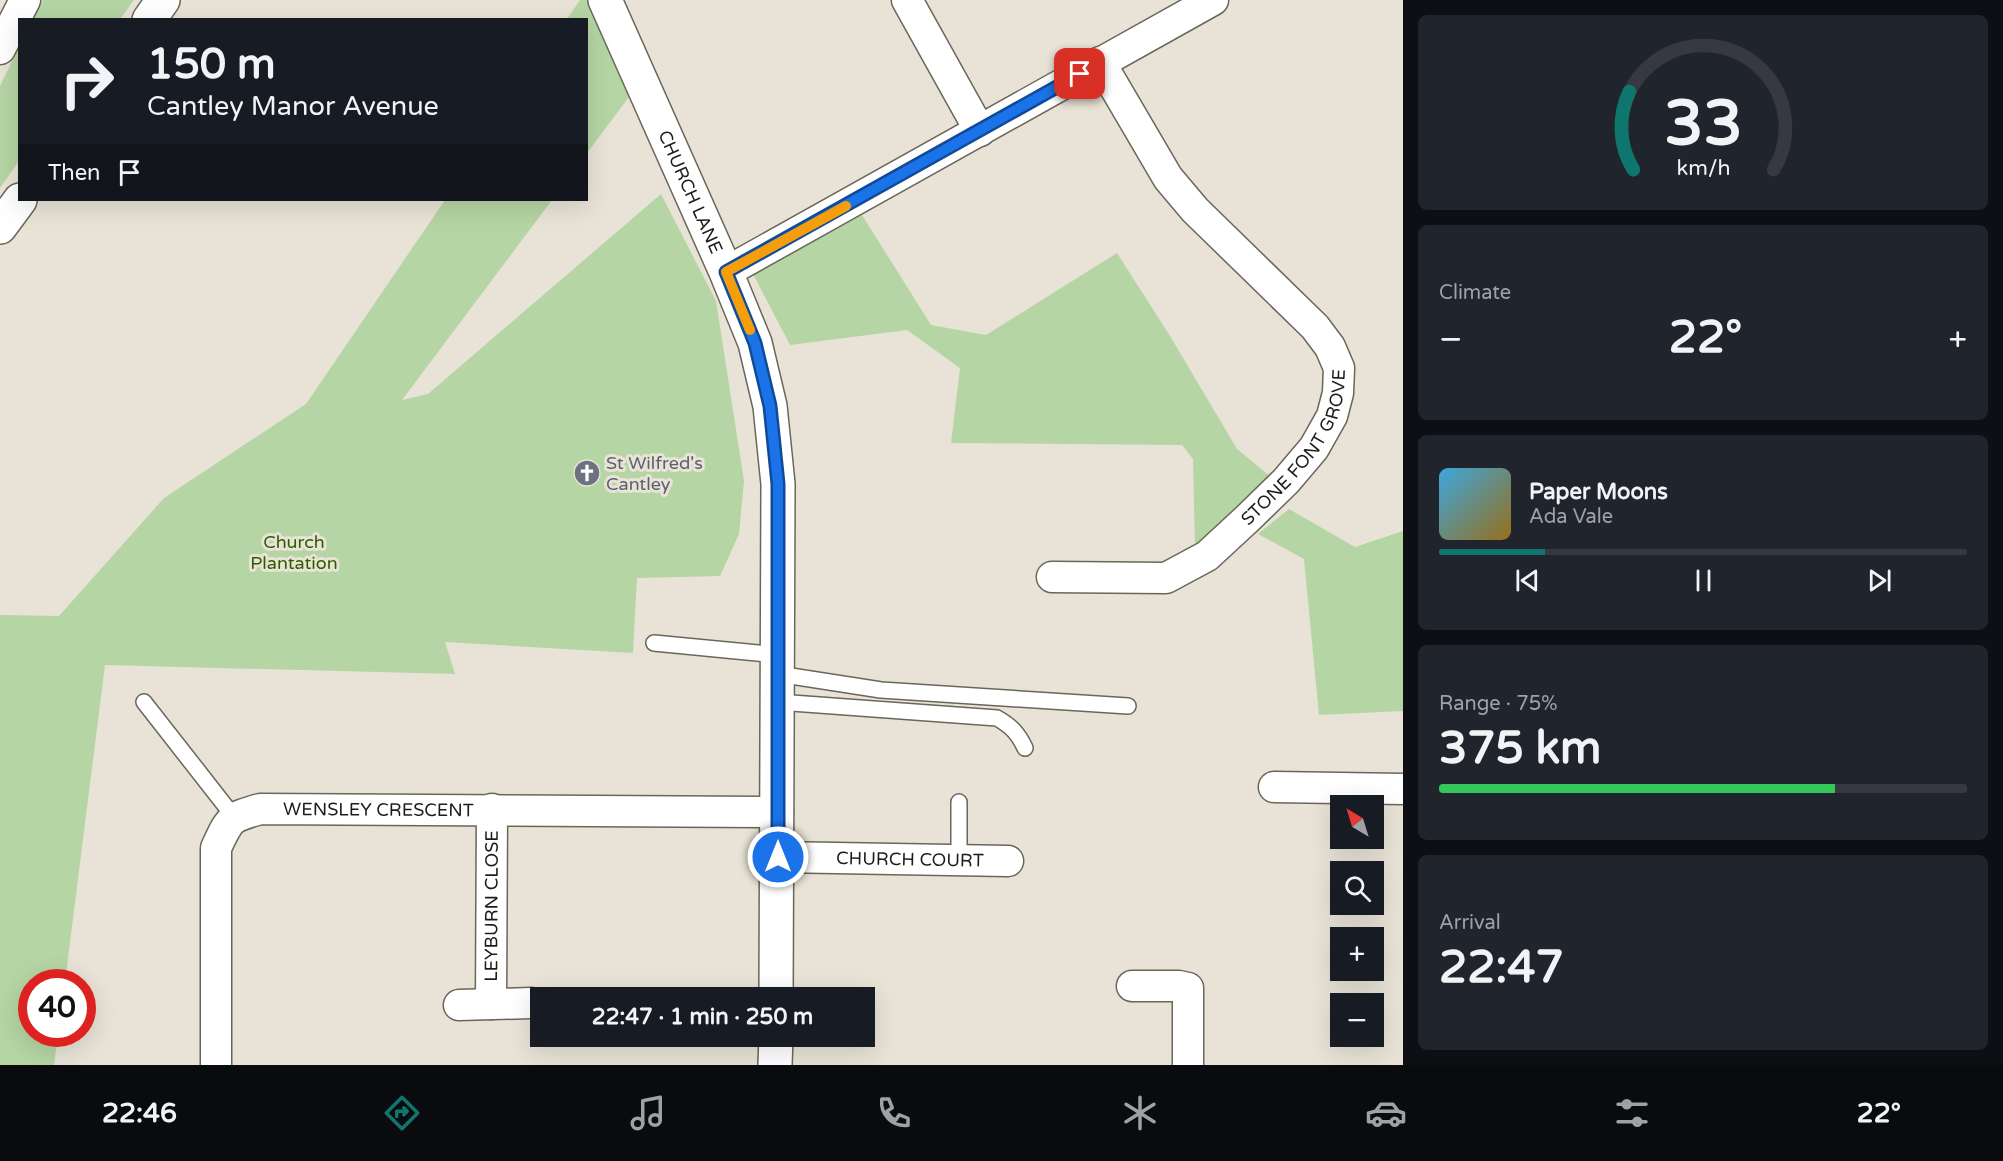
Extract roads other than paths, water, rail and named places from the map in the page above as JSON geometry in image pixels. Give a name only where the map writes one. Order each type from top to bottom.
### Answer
[{"type":"street","points":[[0,49],[26,0]]},
{"type":"street","points":[[150,18],[163,0]]},
{"type":"street","name":"CHURCH LANE","points":[[605,0],[726,272],[755,343],[770,406],[778,484],[776,987]]},
{"type":"street","points":[[907,0],[980,131]]},
{"type":"street","points":[[726,272],[1100,63],[1194,5]]},
{"type":"street","name":"STONE FONT GROVE","points":[[1052,577],[1166,578],[1207,556],[1286,481],[1314,448],[1332,416],[1338,393],[1339,368],[1330,347],[1320,334],[1196,210],[1168,178],[1100,63]]},
{"type":"street","points":[[0,227],[19,201]]},
{"type":"street","points":[[1274,787],[1403,789]]},
{"type":"street","name":"WENSLEY CRESCENT","points":[[234,817],[260,809],[778,812]]},
{"type":"street","name":"LEYBURN CLOSE","points":[[491,1004],[492,809]]},
{"type":"street","points":[[216,1065],[216,848],[224,830],[234,817]]},
{"type":"street","name":"CHURCH COURT","points":[[778,857],[1008,861]]},
{"type":"street","points":[[1132,986],[1188,988],[1188,1065]]},
{"type":"street","name":"LEYBURN CLOSE","points":[[459,1005],[530,1003]]},
{"type":"street","points":[[775,1065],[776,1047]]},
{"type":"lane","points":[[654,643],[778,677],[997,718],[1011,726],[1020,736],[1025,748]]},
{"type":"lane","points":[[778,677],[880,690],[1128,706]]},
{"type":"lane","points":[[144,702],[234,817]]},
{"type":"lane","points":[[958,802],[959,861]]},
{"type":"place","name":"St Wilfred's Cantley","points":[[587,473]]},
{"type":"park label","name":"Church Plantation","points":[[294,552]]}]
